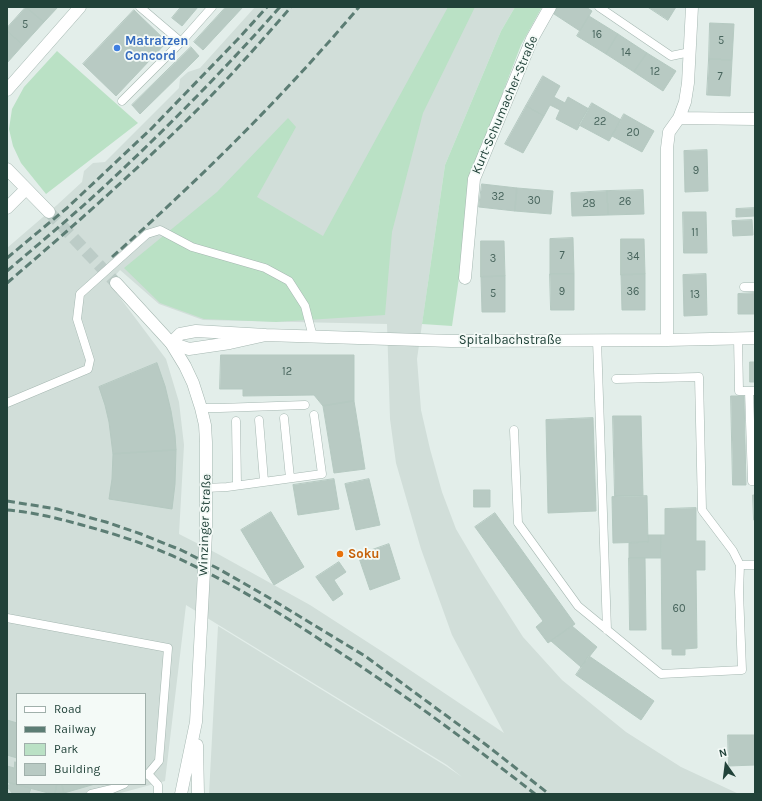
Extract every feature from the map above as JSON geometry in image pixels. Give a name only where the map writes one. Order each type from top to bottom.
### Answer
[{"type":"street","points":[[7,90],[80,7]]},
{"type":"street","name":"Kurt-Schumacher-Straße","points":[[465,278],[474,179],[532,38],[550,7]]},
{"type":"street","points":[[667,340],[667,148],[669,132],[679,118],[685,102],[688,83],[692,7]]},
{"type":"street","points":[[679,118],[755,118]]},
{"type":"street","points":[[7,169],[48,212]]},
{"type":"street","points":[[7,208],[26,189]]},
{"type":"street","name":"Winzinger Straße","points":[[116,282],[171,343],[193,383],[205,425],[206,533],[196,722],[181,794]]},
{"type":"street","name":"Spitalbachstraße","points":[[266,336],[190,349],[171,343],[180,334],[196,330],[266,336],[451,341],[755,338]]},
{"type":"street","points":[[196,722],[198,794]]},
{"type":"lane","points":[[140,7],[181,42]]},
{"type":"lane","points":[[122,101],[181,42],[212,7]]},
{"type":"lane","points":[[598,7],[671,56],[690,52]]},
{"type":"lane","points":[[7,403],[88,368],[90,360],[77,319],[80,294],[147,234],[160,230],[192,247],[265,268],[289,281],[305,306],[313,337]]},
{"type":"lane","points":[[744,288],[755,287]]},
{"type":"lane","points":[[738,338],[739,391],[752,391],[752,481],[755,481]]},
{"type":"lane","points":[[597,340],[608,630]]},
{"type":"lane","points":[[514,430],[518,523],[578,606],[661,674],[742,670],[739,592],[740,566],[732,551],[702,510],[699,377],[616,379]]},
{"type":"lane","points":[[201,408],[305,404]]},
{"type":"lane","points":[[206,488],[264,482],[281,483],[290,478],[322,474],[314,415]]},
{"type":"lane","points":[[284,418],[290,478]]},
{"type":"lane","points":[[259,420],[264,482]]},
{"type":"lane","points":[[236,421],[237,485]]},
{"type":"lane","points":[[740,566],[755,565]]},
{"type":"lane","points":[[7,618],[168,648],[159,761],[146,774],[158,785],[158,794]]},
{"type":"lane","points":[[91,794],[122,785]]},
{"type":"shaded area","points":[[255,7],[515,7],[501,31],[445,165],[417,359],[421,410],[442,492],[456,529],[482,573],[523,637],[562,680],[626,732],[681,767],[739,794],[209,794],[218,626],[462,777],[447,765],[186,605],[165,781],[117,794],[7,794],[7,248],[82,182],[84,171],[93,163],[105,162],[179,88],[180,79],[188,72],[200,68]],"holes":[[[120,270],[159,304],[203,320],[387,324],[390,419],[396,463],[421,549],[452,635],[504,733],[310,605],[179,534],[184,445],[179,402],[166,359],[109,283]]]},
{"type":"green space","points":[[448,7],[475,7],[423,113],[392,232],[385,315],[276,322],[204,319],[160,303],[124,268],[217,192],[288,118],[296,127],[257,197],[323,236]]},
{"type":"green space","points":[[515,7],[542,7],[521,45],[472,173],[467,223],[452,326],[422,324],[445,165],[501,31]]},
{"type":"green space","points":[[57,51],[138,123],[46,194],[21,163],[13,146],[9,129],[12,109],[24,87]]},
{"type":"building","points":[[26,7],[58,7],[44,22]]},
{"type":"building","points":[[26,7],[44,22],[23,45],[7,31],[7,28]]},
{"type":"building","points":[[181,7],[198,7],[182,26],[172,18]]},
{"type":"building","points":[[226,7],[243,7],[203,50],[194,42]]},
{"type":"building","points":[[554,7],[586,7],[592,11],[580,31],[551,12]]},
{"type":"building","points":[[648,7],[676,7],[668,20]]},
{"type":"building","points":[[134,10],[167,42],[116,96],[83,64]]},
{"type":"building","points":[[589,16],[618,34],[606,54],[577,36]]},
{"type":"building","points":[[710,23],[734,24],[732,60],[709,59]]},
{"type":"building","points":[[7,31],[23,45],[7,63]]},
{"type":"building","points":[[618,34],[647,53],[634,72],[606,54]]},
{"type":"building","points":[[191,47],[199,56],[140,114],[132,105]]},
{"type":"building","points":[[647,53],[676,71],[663,91],[634,72]]},
{"type":"building","points":[[709,59],[732,60],[730,96],[707,95]]},
{"type":"building","points":[[543,76],[560,86],[554,97],[565,103],[568,97],[589,109],[577,130],[556,119],[560,110],[550,105],[544,116],[526,106]]},
{"type":"building","points":[[592,103],[621,120],[609,141],[579,125]]},
{"type":"building","points":[[526,106],[544,116],[523,153],[505,144]]},
{"type":"building","points":[[624,114],[654,131],[642,152],[612,136]]},
{"type":"building","points":[[707,150],[708,191],[685,192],[684,151]]},
{"type":"building","points":[[482,184],[517,188],[515,211],[479,207]]},
{"type":"building","points":[[517,188],[553,191],[551,214],[515,211]]},
{"type":"building","points":[[643,190],[644,214],[608,215],[607,191]]},
{"type":"building","points":[[607,191],[608,215],[572,216],[571,193]]},
{"type":"building","points":[[755,208],[755,216],[736,217],[736,209]]},
{"type":"building","points":[[683,212],[706,212],[707,253],[684,253]]},
{"type":"building","points":[[752,220],[753,235],[733,236],[732,221]]},
{"type":"building","points":[[573,238],[574,274],[550,274],[550,239]]},
{"type":"building","points":[[621,239],[644,239],[645,274],[621,275]]},
{"type":"building","points":[[481,241],[504,241],[505,276],[481,277]]},
{"type":"building","points":[[550,274],[574,274],[574,310],[551,310]]},
{"type":"building","points":[[645,274],[645,310],[622,310],[621,275]]},
{"type":"building","points":[[706,274],[707,315],[684,316],[683,275]]},
{"type":"building","points":[[505,276],[505,312],[482,312],[481,277]]},
{"type":"building","points":[[755,293],[755,314],[738,314],[738,294]]},
{"type":"building","points":[[221,355],[354,355],[354,401],[323,406],[314,395],[243,396],[243,389],[220,389]]},
{"type":"building","points":[[750,362],[755,362],[755,382],[750,382]]},
{"type":"building","points":[[157,363],[165,386],[171,411],[176,450],[113,454],[109,422],[99,387]]},
{"type":"building","points":[[731,396],[744,396],[746,485],[733,485]]},
{"type":"building","points":[[354,401],[365,469],[334,473],[323,406]]},
{"type":"building","points":[[613,416],[641,416],[643,496],[615,496]]},
{"type":"building","points":[[593,418],[596,511],[548,513],[546,420]]},
{"type":"building","points":[[176,450],[175,484],[172,509],[109,499],[112,479],[113,454]]},
{"type":"building","points":[[334,479],[339,509],[298,515],[293,485]]},
{"type":"building","points":[[369,479],[380,525],[356,530],[345,484]]},
{"type":"building","points":[[474,490],[490,490],[490,507],[474,507]]},
{"type":"building","points":[[753,495],[755,495],[755,520],[754,520]]},
{"type":"building","points":[[647,496],[648,542],[613,543],[612,497]]},
{"type":"building","points":[[696,508],[696,541],[705,541],[705,570],[696,570],[697,648],[685,649],[685,655],[672,655],[672,649],[662,649],[661,535],[665,535],[665,509]]},
{"type":"building","points":[[271,512],[304,567],[274,585],[241,530]]},
{"type":"building","points":[[495,513],[575,624],[548,643],[536,627],[543,621],[475,527]]},
{"type":"building","points":[[648,535],[661,535],[661,558],[629,558],[629,543],[648,542]]},
{"type":"building","points":[[389,544],[400,579],[370,590],[358,555]]},
{"type":"building","points":[[629,558],[645,558],[646,630],[630,630]]},
{"type":"building","points":[[339,562],[346,572],[334,580],[343,594],[333,601],[316,577]]},
{"type":"building","points":[[572,626],[597,647],[581,667],[551,641]]},
{"type":"building","points":[[589,656],[654,701],[641,720],[576,675]]},
{"type":"building","points":[[7,720],[16,723],[16,758],[7,755]]},
{"type":"building","points":[[728,735],[755,735],[755,765],[729,766]]},
{"type":"building","points":[[15,762],[16,784],[7,782],[7,766],[14,768]]},
{"type":"building","points":[[10,783],[31,788],[29,794],[13,794],[8,788]]},
{"type":"building","points":[[18,785],[57,785],[55,794]]},
{"type":"building","points":[[57,785],[62,785],[64,793],[55,794]]},
{"type":"building","points":[[62,785],[92,785],[64,793]]},
{"type":"tunnel","points":[[49,212],[116,283]]},
{"type":"railway","points":[[7,258],[67,208],[151,129],[267,7]]},
{"type":"railway","points":[[7,271],[83,206],[152,141],[196,97],[280,7]]},
{"type":"railway","points":[[7,283],[109,193],[184,123],[261,42],[291,7]]},
{"type":"railway","points":[[112,257],[177,198],[271,105],[359,7]]},
{"type":"railway","points":[[7,501],[57,509],[106,522],[181,550],[217,568],[365,656],[485,744],[549,794]]},
{"type":"railway","points":[[7,510],[26,512],[54,518],[123,537],[177,558],[224,581],[290,620],[377,677],[457,734],[535,794]]},
{"type":"place","name":"Matratzen Concord","points":[[117,48]]},
{"type":"place","name":"Soku","points":[[340,554]]}]
